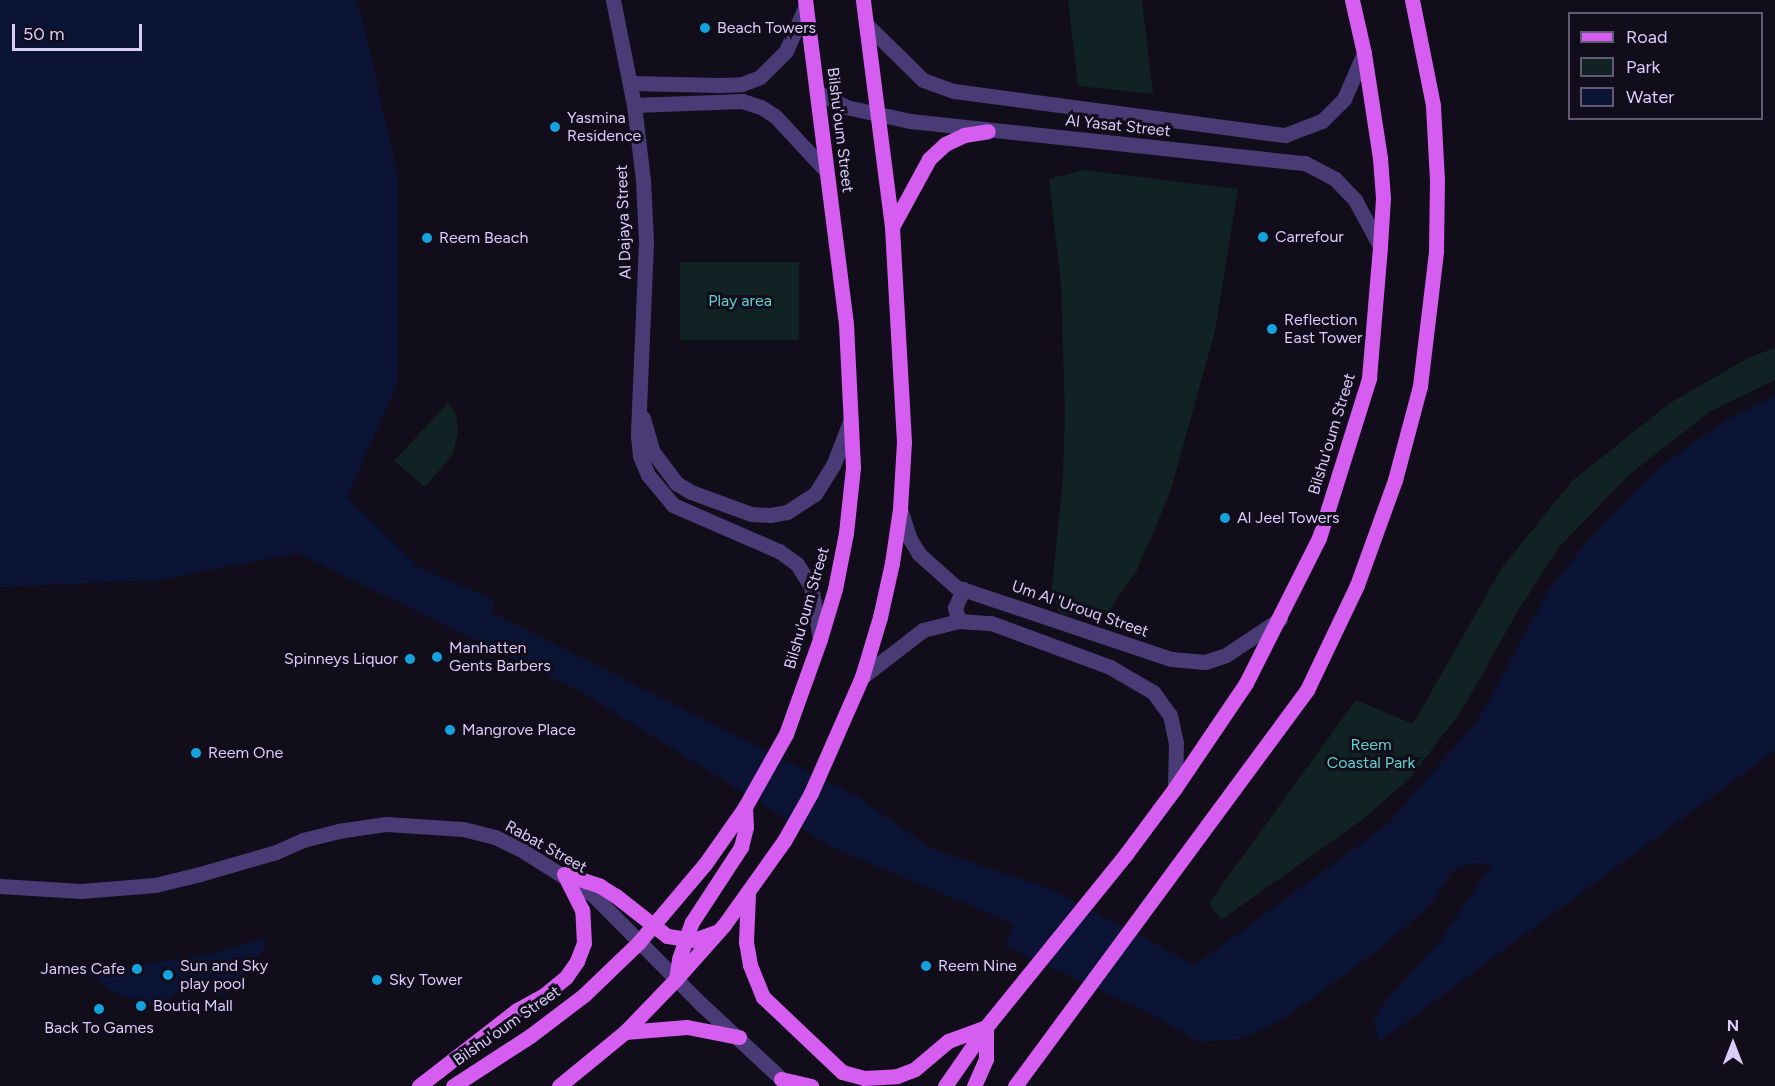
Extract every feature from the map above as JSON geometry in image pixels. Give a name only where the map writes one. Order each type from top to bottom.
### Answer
[{"type":"main road","points":[[559,1086],[626,1032],[724,925],[748,894],[784,842],[811,793],[862,677],[892,564],[900,509],[904,442],[892,227],[863,0]]},
{"type":"main road","name":"Bilshu'oum Street","points":[[945,1086],[986,1027],[1126,854],[1175,788],[1246,683],[1319,538],[1368,378],[1383,198],[1380,158],[1364,53],[1352,0]]},
{"type":"main road","points":[[1015,1086],[1307,690],[1358,585],[1395,480],[1420,386],[1436,251],[1437,180],[1433,105],[1412,0]]},
{"type":"main road","name":"Bilshu'oum Street","points":[[453,1086],[539,1029],[584,995],[639,942],[705,864],[745,807],[786,734],[820,639],[835,589],[846,534],[853,467],[846,324],[806,2]]},
{"type":"main road","points":[[892,227],[929,159],[945,144],[964,135],[988,131]]},
{"type":"main road","points":[[676,979],[685,940],[699,910],[741,847],[746,827],[745,807]]},
{"type":"main road","points":[[564,874],[600,886],[667,936],[685,940],[704,938],[724,925]]},
{"type":"main road","points":[[419,1086],[517,1010],[544,995],[566,977],[577,962],[584,943],[582,910],[564,874]]},
{"type":"main road","points":[[748,894],[746,942],[750,965],[763,998],[842,1072],[864,1078],[897,1077],[915,1069],[948,1041],[986,1027],[986,1059],[974,1086]]},
{"type":"main road","points":[[626,1032],[687,1027],[739,1037]]},
{"type":"main road","points":[[785,1082],[812,1086]]},
{"type":"street","name":"Al Dajaya Street","points":[[613,0],[634,105],[643,180],[645,242],[641,410],[638,436],[640,456],[648,475],[673,505],[779,550],[797,564],[812,586],[820,639]]},
{"type":"street","points":[[630,83],[742,84],[760,77],[786,51],[806,2]]},
{"type":"street","name":"Al Yasat Street","points":[[867,25],[923,80],[954,91],[1285,135],[1322,121],[1344,99],[1364,53]]},
{"type":"street","name":"Al Yasat Street","points":[[817,92],[846,107],[878,116],[988,131],[1305,163],[1335,179],[1355,200],[1380,246]]},
{"type":"street","points":[[634,105],[742,101],[761,107],[775,116],[827,172]]},
{"type":"street","name":"Al Dajaya Street","points":[[641,410],[653,452],[664,471],[676,483],[691,492],[751,514],[770,515],[787,512],[815,494],[834,463],[851,419]]},
{"type":"street","name":"Um Al 'Urouq Street","points":[[900,509],[910,539],[919,554],[956,587],[1171,659],[1205,662],[1226,655],[1280,619]]},
{"type":"street","points":[[959,621],[955,608],[963,590]]},
{"type":"street","points":[[862,677],[923,630],[959,621],[992,623],[1021,633],[1110,667],[1154,692],[1170,715],[1176,743],[1175,788]]},
{"type":"street","name":"Rabat Street","points":[[0,886],[81,891],[155,885],[276,852],[303,840],[386,824],[463,829],[495,837],[564,874],[593,895],[676,979],[785,1082]]},
{"type":"green space","points":[[1068,0],[1142,0],[1153,94],[1078,86]]},
{"type":"green space","points":[[1084,170],[1238,189],[1215,331],[1170,493],[1136,572],[1107,613],[1091,618],[1059,613],[1052,588],[1063,477],[1065,413],[1061,283],[1049,179]]},
{"type":"green space","name":"Play area","points":[[680,262],[799,262],[799,340],[680,340]]},
{"type":"green space","name":"Reem Coastal Park","points":[[1775,348],[1775,380],[1709,412],[1629,475],[1559,547],[1516,614],[1462,710],[1410,778],[1362,820],[1221,920],[1209,903],[1356,700],[1413,724],[1503,566],[1573,480],[1670,403],[1750,357]]},
{"type":"green space","points":[[448,403],[456,414],[458,432],[453,454],[425,487],[394,461]]},
{"type":"water","points":[[0,0],[356,0],[364,25],[398,177],[398,382],[347,497],[420,568],[495,600],[491,612],[856,796],[930,848],[1053,890],[1195,965],[1388,824],[1478,720],[1549,589],[1591,537],[1658,469],[1724,421],[1775,396],[1775,750],[1379,1042],[1374,1021],[1386,1000],[1439,942],[1492,864],[1470,863],[1453,871],[1429,906],[1383,946],[1288,1016],[1241,1039],[1199,1042],[1149,1013],[1005,946],[1014,924],[830,846],[581,692],[298,553],[159,580],[0,587]]},
{"type":"water","name":"Sun and Sky play pool","points":[[265,938],[265,947],[242,980],[225,995],[200,989],[174,994],[165,1010],[115,993],[82,969],[137,965],[211,954]]},
{"type":"place","name":"Beach Towers","points":[[705,28]]},
{"type":"place","name":"Yasmina Residence","points":[[555,127]]},
{"type":"place","name":"Carrefour","points":[[1263,237]]},
{"type":"place","name":"Reem Beach","points":[[427,238]]},
{"type":"place","name":"Reflection East Tower","points":[[1272,329]]},
{"type":"place","name":"Al Jeel Towers","points":[[1225,518]]},
{"type":"place","name":"Manhatten Gents Barbers","points":[[437,657]]},
{"type":"place","name":"Spinneys Liquor","points":[[410,659]]},
{"type":"place","name":"Mangrove Place","points":[[450,730]]},
{"type":"place","name":"Reem One","points":[[196,753]]},
{"type":"place","name":"Reem Nine","points":[[926,966]]},
{"type":"place","name":"James Cafe","points":[[137,969]]},
{"type":"place","name":"Sun and Sky play pool","points":[[168,975]]},
{"type":"place","name":"Sky Tower","points":[[377,980]]},
{"type":"place","name":"Boutiq Mall","points":[[141,1006]]},
{"type":"place","name":"Back To Games","points":[[99,1009]]}]
